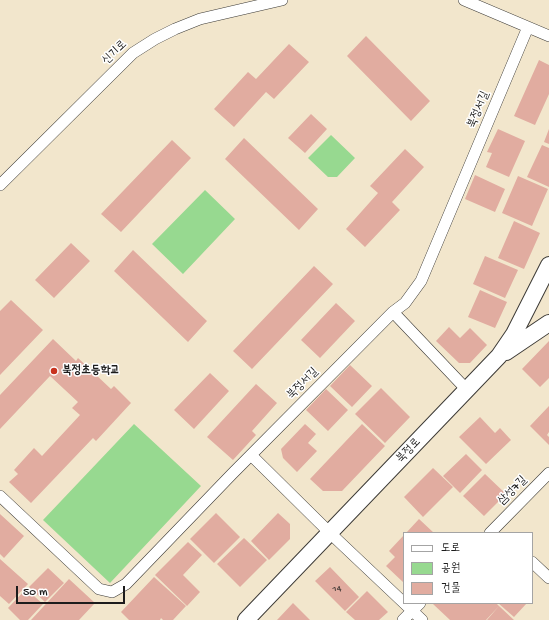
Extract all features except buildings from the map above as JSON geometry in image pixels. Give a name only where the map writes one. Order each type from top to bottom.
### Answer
[{"type":"street","name":"신기로","points":[[0,185],[133,53],[175,28],[200,19],[282,0]]},
{"type":"street","points":[[464,0],[549,36]]},
{"type":"street","name":"북정서길","points":[[0,496],[99,589],[112,592],[126,584],[393,312],[405,302],[421,281],[528,27]]},
{"type":"street","name":"북정로","points":[[246,620],[499,356],[514,334],[549,265]]},
{"type":"street","points":[[393,312],[467,390]]},
{"type":"street","points":[[499,356],[549,322]]},
{"type":"street","points":[[252,455],[330,533],[403,602]]},
{"type":"street","name":"삼성7길","points":[[495,531],[549,473]]},
{"type":"street","points":[[533,563],[549,578]]},
{"type":"street","points":[[404,620],[416,607],[422,620]]},
{"type":"green space","points":[[331,135],[355,158],[337,177],[328,177],[308,158]]},
{"type":"green space","points":[[205,190],[235,219],[183,274],[152,244]]},
{"type":"green space","points":[[134,424],[201,486],[110,583],[43,520]]},
{"type":"place","name":"북정초등학교","points":[[54,371]]}]
